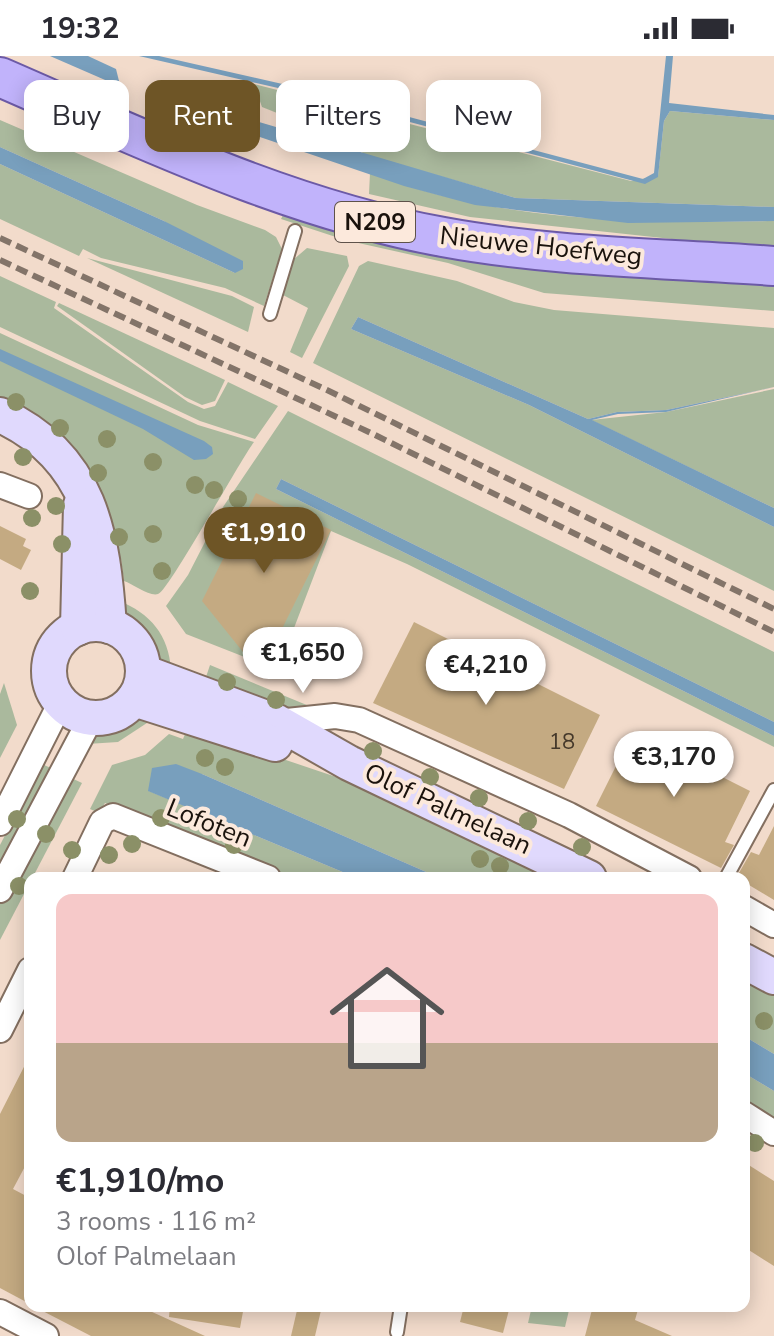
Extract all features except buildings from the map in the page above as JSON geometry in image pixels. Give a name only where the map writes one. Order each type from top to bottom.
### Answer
[{"type":"main road","name":"Nieuwe Hoefweg","points":[[0,77],[145,140],[348,216],[443,237],[545,251],[774,266]]},
{"type":"street","points":[[0,415],[45,440],[62,458],[81,493],[103,551],[94,627]]},
{"type":"street","points":[[0,485],[29,496]]},
{"type":"street","points":[[94,627],[134,643],[139,686],[120,712],[91,718],[70,710],[61,702],[51,683],[51,661],[61,641],[94,627]]},
{"type":"street","name":"Olof Palmelaan","points":[[139,686],[277,722],[349,763],[576,872]]},
{"type":"street","name":"Olof Palmelaan","points":[[139,686],[265,741],[349,763]]},
{"type":"street","points":[[0,823],[61,702]]},
{"type":"street","points":[[277,722],[335,716],[359,720],[569,815],[678,872]]},
{"type":"street","points":[[0,890],[91,718]]},
{"type":"street","name":"Lofoten","points":[[78,872],[102,822],[113,816],[253,872]]},
{"type":"street","points":[[750,911],[774,925]]},
{"type":"street","points":[[750,964],[774,977]]},
{"type":"street","points":[[0,1030],[7,998],[24,977]]},
{"type":"street","points":[[750,1118],[774,1133]]},
{"type":"street","points":[[2,1317],[46,1336]]},
{"type":"lane","points":[[270,314],[295,231]]},
{"type":"lane","points":[[729,872],[774,790]]},
{"type":"lane","points":[[397,1332],[400,1312]]},
{"type":"green space","points":[[260,86],[276,90],[276,113],[262,107]]},
{"type":"green space","points":[[670,111],[774,120],[774,207],[516,198],[363,154],[410,152],[410,124],[426,128],[426,152],[518,152],[631,181],[658,176],[664,121]]},
{"type":"green space","points":[[0,120],[24,130],[24,152],[74,152],[197,205],[265,230],[276,237],[282,249],[264,306],[225,288],[101,258],[83,249],[79,256],[0,219],[0,164],[235,273],[164,221],[0,147]]},
{"type":"green space","points":[[370,173],[419,190],[519,211],[620,220],[774,221],[774,250],[470,217],[369,194]]},
{"type":"green space","points":[[287,207],[774,280],[774,311],[544,293],[448,263],[345,240],[281,219]]},
{"type":"green space","points":[[307,248],[347,256],[349,266],[302,358],[290,352],[308,308],[283,295],[293,260]]},
{"type":"green space","points":[[87,258],[232,296],[254,307],[248,332]]},
{"type":"green space","points":[[368,261],[457,281],[514,302],[554,310],[774,328],[774,387],[666,410],[617,412],[588,419],[358,317],[351,329],[529,405],[774,527],[774,591],[313,363],[359,266]]},
{"type":"green space","points":[[0,276],[56,302],[54,308],[188,402],[204,409],[215,406],[228,382],[278,406],[255,439],[200,421],[0,327]]},
{"type":"green space","points":[[59,303],[225,380],[215,401],[202,405],[185,397],[57,306]]},
{"type":"green space","points":[[0,333],[198,425],[254,442],[175,572],[158,594],[146,592],[124,581],[121,559],[117,559],[106,508],[97,486],[0,402]]},
{"type":"green space","points":[[774,389],[774,508],[591,420],[666,412]]},
{"type":"green space","points":[[288,411],[774,652],[774,722],[281,479],[276,489],[774,736],[774,747],[407,564],[331,531],[278,670],[186,634],[166,606],[188,575],[223,507]]},
{"type":"green space","points":[[119,601],[140,612],[156,627],[166,646],[171,670],[159,664],[145,637],[121,611]]},
{"type":"green space","points":[[210,665],[314,708],[295,714],[203,686]]},
{"type":"green space","points":[[4,683],[17,725],[0,758],[0,694]]},
{"type":"green space","points":[[145,717],[153,719],[118,742],[87,744],[100,731]]},
{"type":"green space","points":[[188,727],[360,785],[549,872],[426,872],[202,774],[149,791],[343,872],[280,872],[105,803],[99,813],[90,809],[112,765],[145,755],[169,734],[183,739]]},
{"type":"green space","points":[[42,764],[53,769],[0,868],[0,845]]},
{"type":"green space","points":[[67,776],[82,783],[36,872],[24,872],[24,894],[0,940],[0,901]]},
{"type":"green space","points":[[750,979],[774,993],[774,1054],[750,1040]]},
{"type":"green space","points":[[750,1077],[774,1091],[774,1122],[750,1108]]},
{"type":"green space","points":[[531,1312],[569,1312],[565,1327],[528,1323]]},
{"type":"water","points":[[50,56],[88,56],[116,69],[119,80],[105,80]]},
{"type":"water","points":[[139,56],[159,56],[276,83],[276,87],[260,84],[260,80],[243,80]]},
{"type":"water","points":[[666,56],[673,56],[669,103],[774,115],[774,120],[670,111],[664,121],[658,177],[645,184],[524,152],[541,152],[643,179],[654,173]]},
{"type":"water","points":[[410,117],[426,121],[426,126],[410,122]]},
{"type":"water","points":[[260,122],[276,127],[276,142],[260,137]]},
{"type":"water","points":[[0,147],[164,221],[243,261],[243,269],[235,273],[0,164]]},
{"type":"water","points":[[304,152],[360,152],[516,198],[774,207],[774,221],[628,223],[475,205],[404,186]]},
{"type":"water","points":[[358,317],[588,419],[617,412],[666,410],[774,387],[666,412],[618,414],[592,420],[774,508],[774,527],[529,405],[351,329]]},
{"type":"water","points":[[0,349],[204,441],[212,447],[213,454],[206,459],[194,460],[143,429],[0,361]]},
{"type":"water","points":[[281,479],[774,722],[774,736],[276,489]]},
{"type":"water","points":[[176,764],[426,872],[343,872],[148,791],[152,768]]},
{"type":"water","points":[[750,1040],[774,1054],[774,1091],[750,1077]]},
{"type":"railway","points":[[0,238],[329,391],[774,609]]},
{"type":"railway","points":[[0,260],[371,433],[774,632]]}]
